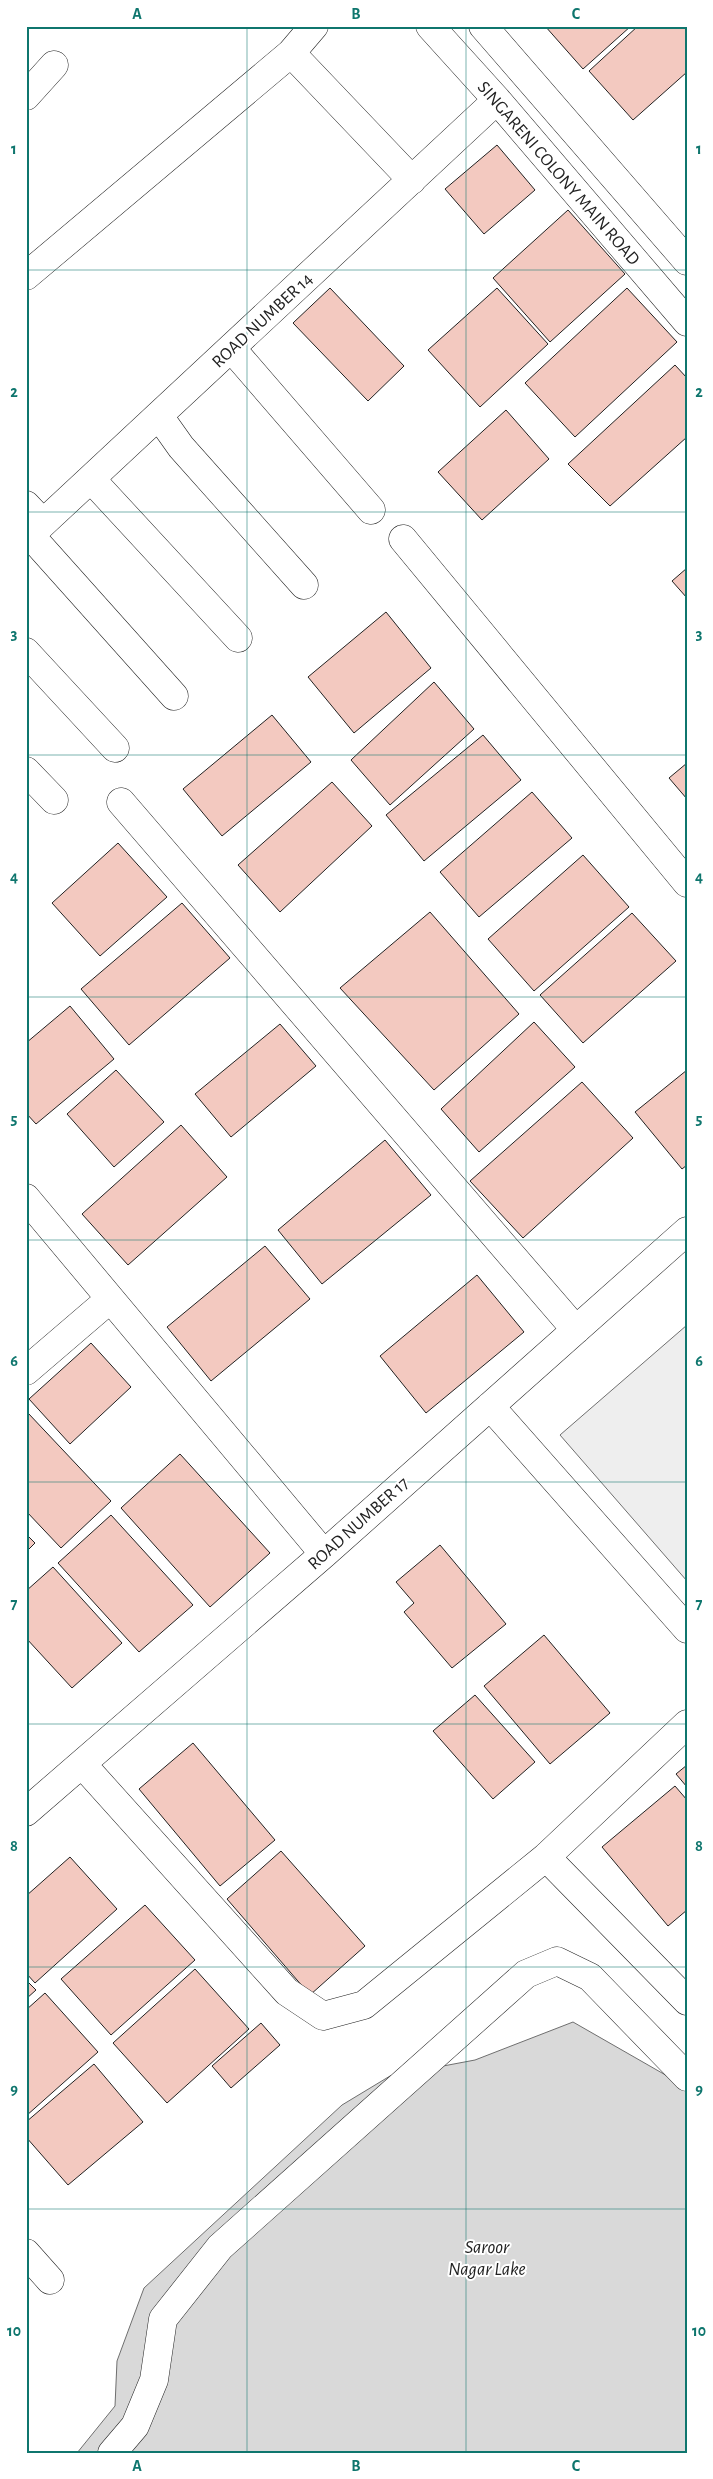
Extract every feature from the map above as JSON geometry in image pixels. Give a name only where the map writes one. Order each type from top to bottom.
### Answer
[{"type":"street","points":[[26,276],[291,53],[314,26]]},
{"type":"street","points":[[483,26],[687,261]]},
{"type":"street","name":"SINGARENI COLONY MAIN ROAD","points":[[439,29],[497,100],[687,322]]},
{"type":"street","points":[[291,53],[412,180]]},
{"type":"street","points":[[26,96],[54,65]]},
{"type":"street","name":"ROAD NUMBER 14","points":[[31,525],[91,479],[497,100]]},
{"type":"street","points":[[232,349],[371,510]]},
{"type":"street","points":[[159,416],[181,447],[304,585]]},
{"type":"street","points":[[91,479],[238,638]]},
{"type":"street","points":[[31,525],[174,696]]},
{"type":"street","points":[[403,539],[687,883]]},
{"type":"street","points":[[26,652],[115,748]]},
{"type":"street","points":[[26,771],[54,800]]},
{"type":"street","points":[[121,802],[576,1330]]},
{"type":"street","points":[[26,1198],[324,1554]]},
{"type":"street","name":"ROAD NUMBER 17","points":[[26,1812],[324,1554],[687,1231]]},
{"type":"street","points":[[26,1371],[110,1299]]},
{"type":"street","points":[[490,1406],[687,1629]]},
{"type":"street","points":[[82,1764],[287,1992],[323,2016],[364,2005],[546,1857],[687,1724]]},
{"type":"street","points":[[546,1857],[687,2001]]},
{"type":"street","points":[[112,2453],[135,2426],[154,2380],[163,2319],[220,2247],[526,1974],[557,1961],[590,1977],[687,2077]]},
{"type":"street","points":[[26,2253],[50,2280]]},
{"type":"shaded area","points":[[687,1325],[687,1581],[560,1435]]},
{"type":"water","name":"Saroor Nagar Lake","points":[[573,2022],[676,2081],[687,2092],[687,2453],[77,2453],[115,2406],[117,2361],[144,2288],[342,2105],[390,2076],[475,2060]]},
{"type":"building","points":[[545,26],[631,26],[583,69]]},
{"type":"building","points":[[638,26],[687,26],[687,72],[633,120],[589,71]]},
{"type":"building","points":[[497,145],[535,190],[484,234],[445,189]]},
{"type":"building","points":[[568,210],[625,274],[550,342],[493,278]]},
{"type":"building","points":[[330,288],[404,366],[368,401],[293,323]]},
{"type":"building","points":[[497,288],[548,344],[480,407],[428,350]]},
{"type":"building","points":[[627,288],[677,342],[575,437],[525,383]]},
{"type":"building","points":[[675,365],[687,378],[687,437],[610,506],[568,464]]},
{"type":"building","points":[[506,410],[549,459],[482,520],[438,472]]},
{"type":"building","points":[[687,568],[687,598],[672,581]]},
{"type":"building","points":[[386,612],[431,668],[354,733],[308,677]]},
{"type":"building","points":[[434,682],[474,729],[390,805],[351,760]]},
{"type":"building","points":[[272,715],[311,762],[222,836],[183,789]]},
{"type":"building","points":[[483,735],[521,780],[424,861],[386,815]]},
{"type":"building","points":[[687,763],[687,799],[669,778]]},
{"type":"building","points":[[332,782],[372,826],[280,912],[238,865]]},
{"type":"building","points":[[532,792],[572,838],[479,917],[440,872]]},
{"type":"building","points":[[118,843],[167,897],[100,956],[52,903]]},
{"type":"building","points":[[583,855],[629,907],[534,991],[488,939]]},
{"type":"building","points":[[182,903],[230,958],[129,1045],[81,989]]},
{"type":"building","points":[[430,912],[519,1014],[434,1090],[340,988]]},
{"type":"building","points":[[632,913],[676,961],[583,1043],[540,995]]},
{"type":"building","points":[[70,1006],[114,1059],[36,1124],[26,1113],[26,1043]]},
{"type":"building","points":[[534,1022],[575,1067],[479,1152],[441,1109]]},
{"type":"building","points":[[280,1024],[316,1066],[231,1137],[195,1094]]},
{"type":"building","points":[[116,1070],[164,1122],[114,1167],[67,1114]]},
{"type":"building","points":[[687,1070],[687,1165],[682,1169],[635,1112]]},
{"type":"building","points":[[582,1082],[633,1138],[523,1238],[470,1181]]},
{"type":"building","points":[[181,1125],[227,1177],[128,1265],[82,1214]]},
{"type":"building","points":[[385,1140],[431,1195],[322,1284],[278,1230]]},
{"type":"building","points":[[265,1246],[310,1299],[211,1381],[167,1327]]},
{"type":"building","points":[[477,1275],[524,1332],[426,1413],[380,1356]]},
{"type":"building","points":[[91,1343],[131,1387],[70,1444],[29,1399]]},
{"type":"building","points":[[28,1413],[111,1501],[61,1548],[26,1511],[26,1415]]},
{"type":"building","points":[[180,1454],[270,1553],[210,1607],[121,1508]]},
{"type":"building","points":[[111,1515],[193,1605],[139,1652],[58,1563]]},
{"type":"building","points":[[26,1534],[35,1543],[26,1552]]},
{"type":"building","points":[[440,1545],[506,1624],[452,1668],[404,1612],[414,1603],[396,1582]]},
{"type":"building","points":[[53,1567],[122,1643],[72,1688],[26,1638],[26,1591]]},
{"type":"building","points":[[544,1635],[610,1713],[550,1764],[484,1686]]},
{"type":"building","points":[[475,1695],[535,1762],[493,1799],[433,1731]]},
{"type":"building","points":[[193,1743],[275,1840],[220,1886],[139,1789]]},
{"type":"building","points":[[687,1765],[687,1787],[676,1774]]},
{"type":"building","points":[[675,1786],[687,1800],[687,1910],[668,1926],[602,1847]]},
{"type":"building","points":[[281,1851],[365,1946],[310,1995],[227,1899]]},
{"type":"building","points":[[70,1857],[117,1909],[35,1983],[26,1973],[26,1896]]},
{"type":"building","points":[[145,1905],[195,1960],[111,2035],[61,1979]]},
{"type":"building","points":[[195,1969],[249,2029],[167,2103],[113,2043]]},
{"type":"building","points":[[26,1980],[36,1990],[26,1999]]},
{"type":"building","points":[[45,1993],[98,2052],[26,2116],[26,2010]]},
{"type":"building","points":[[261,2023],[280,2045],[231,2088],[212,2066]]},
{"type":"building","points":[[94,2064],[143,2122],[68,2185],[26,2137],[26,2122]]}]
